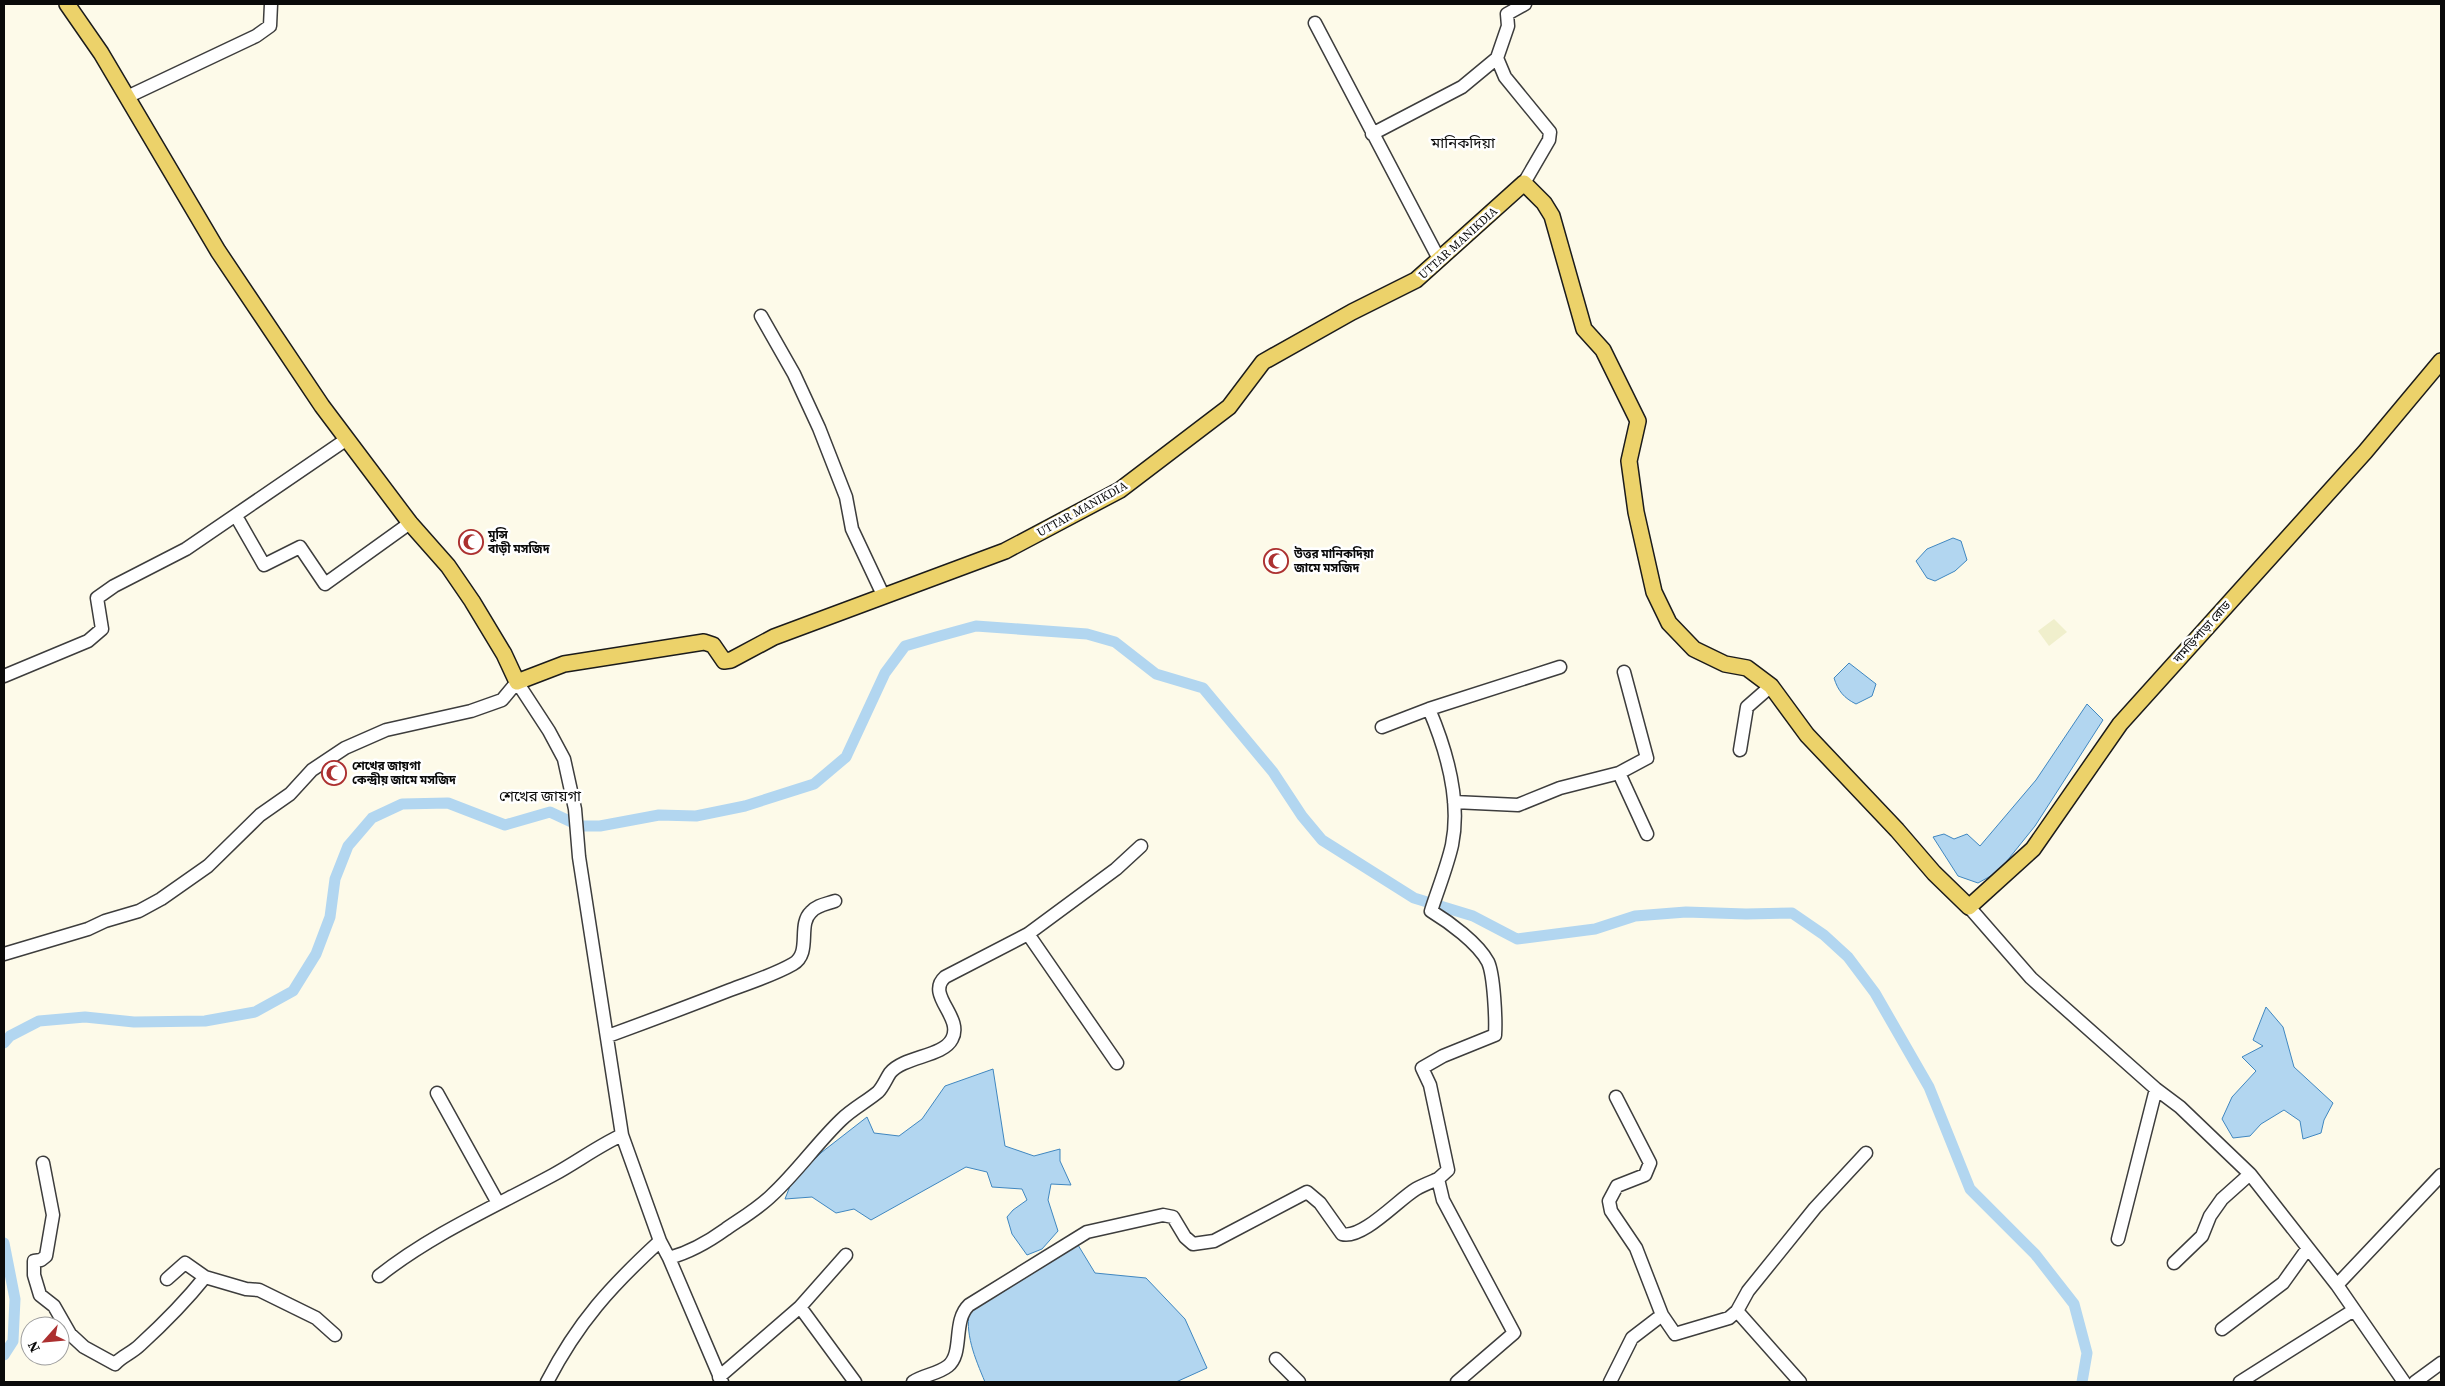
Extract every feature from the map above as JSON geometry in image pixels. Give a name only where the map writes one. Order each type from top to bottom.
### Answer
[{"type":"main road","points":[[67,4],[126,97],[218,251],[322,406],[410,523],[448,566],[504,654],[517,682]]},
{"type":"main road","points":[[1524,183],[1540,198],[1552,216],[1584,329],[1603,350],[1638,421],[1628,461],[1636,512],[1654,592],[1669,624],[1694,649],[1725,664],[1747,668],[1771,686],[1808,735],[1897,830],[1934,873],[1969,907]]},
{"type":"main road","name":"UTTAR MANIKDIA","points":[[517,682],[564,664],[704,642],[712,645],[724,661],[731,660],[774,637],[1005,551],[1120,490],[1229,407],[1263,362],[1352,312],[1416,280],[1524,183]]},
{"type":"main road","name":"দামড়িপাড়া রোড","points":[[1969,907],[2033,849],[2120,724],[2365,452],[2441,361]]},
{"type":"street","points":[[126,97],[256,36],[270,26],[270,4]]},
{"type":"street","points":[[1372,134],[1462,87],[1497,58],[1508,26],[1505,9],[1525,4]]},
{"type":"street","points":[[1316,23],[1372,134],[1439,259]]},
{"type":"street","points":[[1497,58],[1500,68],[1510,84],[1550,132],[1549,140],[1524,183]]},
{"type":"street","points":[[761,316],[794,374],[819,428],[846,497],[852,529],[884,597]]},
{"type":"street","points":[[4,676],[88,641],[102,630],[97,598],[114,586],[186,549],[347,439]]},
{"type":"street","points":[[236,516],[264,565],[300,547],[325,584],[410,523]]},
{"type":"street","points":[[1382,727],[1429,709],[1560,667]]},
{"type":"street","points":[[1454,802],[1518,805],[1560,788],[1619,772],[1647,758],[1624,672]]},
{"type":"street","points":[[4,954],[88,930],[105,921],[139,910],[161,899],[208,866],[260,815],[290,794],[312,770],[344,748],[386,730],[471,711],[502,700],[517,682],[549,731],[564,759],[575,809],[579,857],[622,1135],[660,1241],[669,1258],[720,1380],[800,1307],[846,1255]]},
{"type":"street","points":[[1740,750],[1746,708],[1771,686]]},
{"type":"street","points":[[913,1382],[949,1365],[954,1358],[959,1319],[969,1305],[1087,1232],[1163,1215],[1173,1217],[1193,1244],[1214,1241],[1306,1192],[1320,1203],[1342,1234],[1351,1234],[1373,1223],[1417,1188],[1438,1179],[1448,1170],[1430,1084],[1422,1068],[1443,1056],[1495,1035],[1496,1011],[1488,963],[1467,939],[1444,919],[1431,911],[1452,844],[1454,802],[1439,733],[1429,709]]},
{"type":"street","points":[[1619,772],[1647,834]]},
{"type":"street","points":[[669,1258],[686,1254],[705,1244],[758,1207],[772,1196],[842,1119],[878,1092],[896,1067],[943,1047],[952,1040],[954,1031],[938,989],[939,982],[945,977],[1028,934],[1116,869],[1141,846]]},
{"type":"street","points":[[608,1036],[752,982],[796,963],[803,948],[809,913],[815,908],[835,902]]},
{"type":"street","points":[[1969,907],[2031,978],[2156,1090],[2180,1107],[2250,1174],[2337,1285],[2404,1382]]},
{"type":"street","points":[[1028,934],[1117,1063]]},
{"type":"street","points":[[2118,1240],[2156,1090]]},
{"type":"street","points":[[437,1093],[498,1203]]},
{"type":"street","points":[[1616,1097],[1650,1163],[1645,1175],[1617,1186],[1609,1201],[1612,1211],[1636,1248],[1662,1315],[1674,1334],[1729,1318],[1737,1312],[1748,1291],[1815,1208],[1866,1153]]},
{"type":"street","points":[[379,1276],[430,1239],[555,1174],[596,1147],[622,1135]]},
{"type":"street","points":[[44,1163],[52,1215],[46,1256],[41,1260],[34,1261],[34,1275],[40,1295],[54,1306],[70,1334],[84,1347],[115,1364],[124,1355],[139,1347],[173,1315],[205,1277]]},
{"type":"street","points":[[2174,1263],[2202,1236],[2210,1216],[2222,1199],[2250,1174]]},
{"type":"street","points":[[2337,1285],[2441,1176]]},
{"type":"street","points":[[1438,1179],[1443,1200],[1514,1333],[1457,1382]]},
{"type":"street","points":[[547,1382],[564,1348],[589,1313],[612,1286],[660,1241]]},
{"type":"street","points":[[2222,1329],[2283,1283],[2308,1248]]},
{"type":"street","points":[[167,1279],[185,1263],[205,1277],[246,1289],[259,1290],[316,1318],[335,1335]]},
{"type":"street","points":[[800,1307],[855,1382]]},
{"type":"street","points":[[2240,1382],[2354,1310]]},
{"type":"street","points":[[1737,1312],[1800,1382]]},
{"type":"street","points":[[1610,1382],[1632,1338],[1662,1315]]},
{"type":"street","points":[[1276,1359],[1299,1382]]},
{"type":"street","points":[[2415,1382],[2441,1363]]},
{"type":"green space","points":[[2054,619],[2067,632],[2049,646],[2038,631]]},
{"type":"water","points":[[1953,538],[1961,541],[1967,560],[1955,571],[1935,581],[1927,578],[1916,561],[1927,549]]},
{"type":"water","points":[[1849,663],[1876,684],[1872,696],[1856,704],[1842,694],[1834,678]]},
{"type":"water","points":[[2087,704],[2103,720],[2035,826],[1998,872],[1978,883],[1958,876],[1933,837],[1944,834],[1954,839],[1967,834],[1980,846],[2036,780]]},
{"type":"water","points":[[2266,1007],[2283,1027],[2294,1067],[2333,1103],[2324,1120],[2321,1133],[2303,1139],[2300,1121],[2284,1110],[2261,1124],[2250,1136],[2233,1138],[2222,1119],[2232,1097],[2256,1071],[2242,1057],[2263,1046],[2253,1040]]},
{"type":"water","points":[[993,1069],[1005,1146],[1034,1156],[1060,1149],[1060,1161],[1071,1185],[1051,1184],[1048,1200],[1058,1231],[1042,1249],[1027,1255],[1012,1234],[1007,1217],[1027,1200],[1022,1189],[992,1187],[987,1172],[966,1167],[871,1220],[854,1209],[836,1213],[812,1197],[785,1199],[792,1181],[822,1152],[867,1117],[874,1133],[899,1136],[922,1119],[945,1086]]},
{"type":"water","points":[[1078,1245],[1095,1273],[1146,1278],[1185,1319],[1207,1368],[1176,1382],[985,1382],[974,1355],[969,1336],[970,1307]]},
{"type":"waterway","points":[[4,1043],[10,1036],[39,1021],[85,1017],[134,1022],[205,1021],[255,1012],[293,991],[316,954],[330,917],[335,879],[348,846],[372,818],[402,804],[448,803],[505,825],[550,812],[580,826],[600,826],[659,815],[696,816],[745,806],[814,784],[846,757],[885,673],[905,646],[976,626],[1087,634],[1115,642],[1156,674],[1203,688],[1273,772],[1302,816],[1322,840],[1414,898],[1473,916],[1517,939],[1595,929],[1635,916],[1686,912],[1792,913],[1824,935],[1848,957],[1875,993],[1929,1087],[1970,1189],[2035,1254],[2074,1304],[2087,1353],[2082,1382]]},
{"type":"waterway","points":[[4,1243],[15,1299],[13,1341],[4,1355]]},
{"type":"place","name":"মুন্সি বাড়ী মসজিদ","points":[[471,542]]},
{"type":"place","name":"উত্তর মানিকদিয়া জামে মসজিদ","points":[[1276,561]]},
{"type":"place","name":"শেখের জায়গা কেন্দ্রীয় জামে মসজিদ","points":[[334,773]]},
{"type":"district","name":"মানিকদিয়া","points":[[1463,142]]},
{"type":"district","name":"শেখের জায়গা","points":[[540,795]]}]
